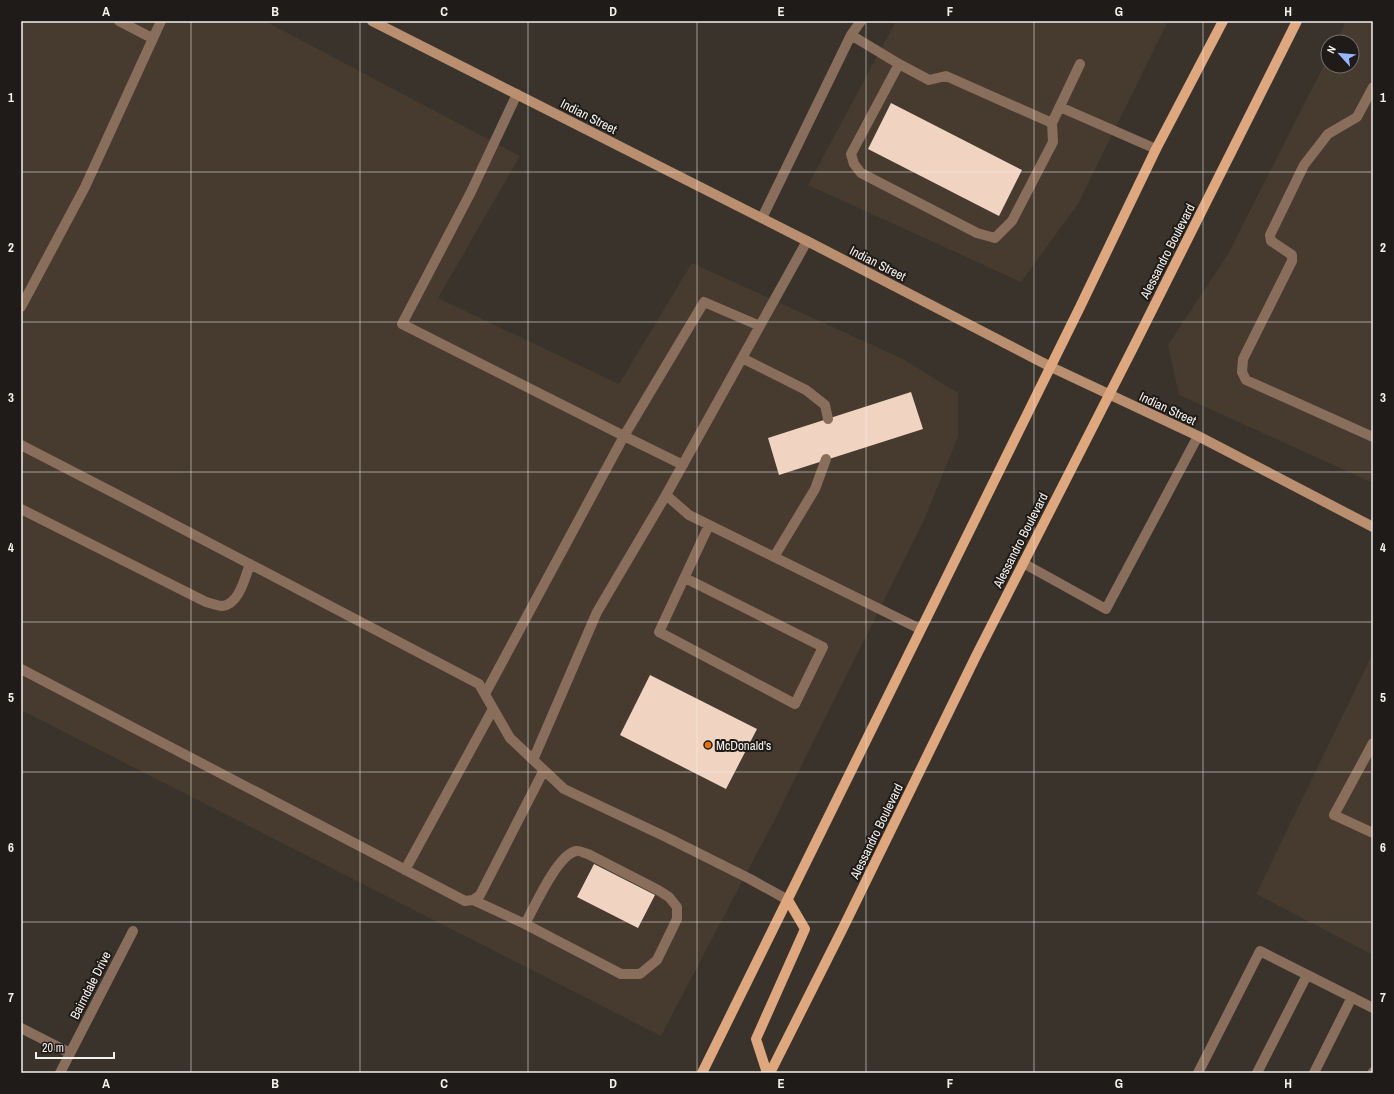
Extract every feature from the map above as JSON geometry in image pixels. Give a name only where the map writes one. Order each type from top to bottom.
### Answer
[{"type":"main road","name":"Indian Street","points":[[372,21],[762,218],[1051,367],[1198,436],[1373,527]]},
{"type":"main road","points":[[702,1073],[1051,367],[1156,149],[1223,21]]},
{"type":"main road","name":"Alessandro Boulevard","points":[[769,1073],[840,935],[976,656],[1297,21]]},
{"type":"main road","points":[[769,1073],[756,1039],[805,929],[788,900]]},
{"type":"street","points":[[119,21],[152,38]]},
{"type":"street","points":[[21,307],[85,187],[161,21]]},
{"type":"street","points":[[762,218],[851,35],[861,21]]},
{"type":"street","points":[[851,35],[929,80],[946,76],[1052,123]]},
{"type":"street","points":[[899,64],[851,154],[854,164],[861,173],[977,233],[995,238],[1012,221],[1053,142],[1052,123],[1080,64]]},
{"type":"street","points":[[1373,87],[1357,117],[1328,134],[1304,165],[1270,235],[1271,241],[1292,255],[1292,261],[1244,359],[1242,372],[1246,380],[1373,437]]},
{"type":"street","points":[[517,94],[471,192],[402,324],[683,465]]},
{"type":"street","points":[[1060,107],[1156,149]]},
{"type":"street","points":[[534,760],[597,612],[683,465],[807,241]]},
{"type":"street","points":[[486,694],[624,436],[704,302],[760,326]]},
{"type":"street","points":[[742,358],[806,390],[825,405],[828,419]]},
{"type":"street","points":[[1023,563],[1106,610],[1198,436]]},
{"type":"street","points":[[21,446],[479,684],[510,738],[564,789],[750,878],[788,900]]},
{"type":"street","points":[[774,557],[815,489],[826,459]]},
{"type":"street","points":[[666,495],[689,515],[920,630]]},
{"type":"street","points":[[21,509],[206,602],[221,606],[231,604],[240,592],[250,564]]},
{"type":"street","points":[[685,578],[823,647],[795,704],[659,632],[709,525]]},
{"type":"street","points":[[21,669],[465,901],[472,900],[480,895],[544,770]]},
{"type":"street","points":[[405,870],[493,708]]},
{"type":"street","points":[[1373,744],[1334,815],[1373,833]]},
{"type":"street","points":[[472,900],[525,924],[621,974],[640,974],[657,960],[677,920],[677,907],[669,898],[626,873],[588,854],[576,851],[569,854],[557,866],[525,924]]},
{"type":"street","name":"Bairndale Drive","points":[[60,1073],[133,931]]},
{"type":"street","points":[[1198,1073],[1260,951],[1373,1008]]},
{"type":"street","points":[[1257,1073],[1307,975]]},
{"type":"street","points":[[1314,1073],[1352,997]]},
{"type":"street","points":[[21,1028],[70,1053]]},
{"type":"shaded area","points":[[21,21],[265,21],[520,156],[438,298],[619,384],[692,263],[903,359],[958,393],[958,437],[924,520],[773,823],[661,1036],[21,710]]},
{"type":"shaded area","points":[[896,21],[1168,21],[1078,204],[1021,282],[808,185]]},
{"type":"shaded area","points":[[1346,21],[1373,21],[1373,483],[1179,395],[1168,345],[1228,254],[1320,73],[1320,74],[1360,74],[1360,34],[1340,34]]},
{"type":"shaded area","points":[[1373,653],[1373,955],[1256,894]]},
{"type":"building","points":[[891,103],[1022,170],[999,216],[868,149]]},
{"type":"building","points":[[911,392],[923,429],[779,475],[768,438]]},
{"type":"building","points":[[650,675],[757,729],[726,789],[620,735]]},
{"type":"building","points":[[594,864],[655,895],[638,928],[577,897]]},
{"type":"place","name":"McDonald's","points":[[708,745]]}]
